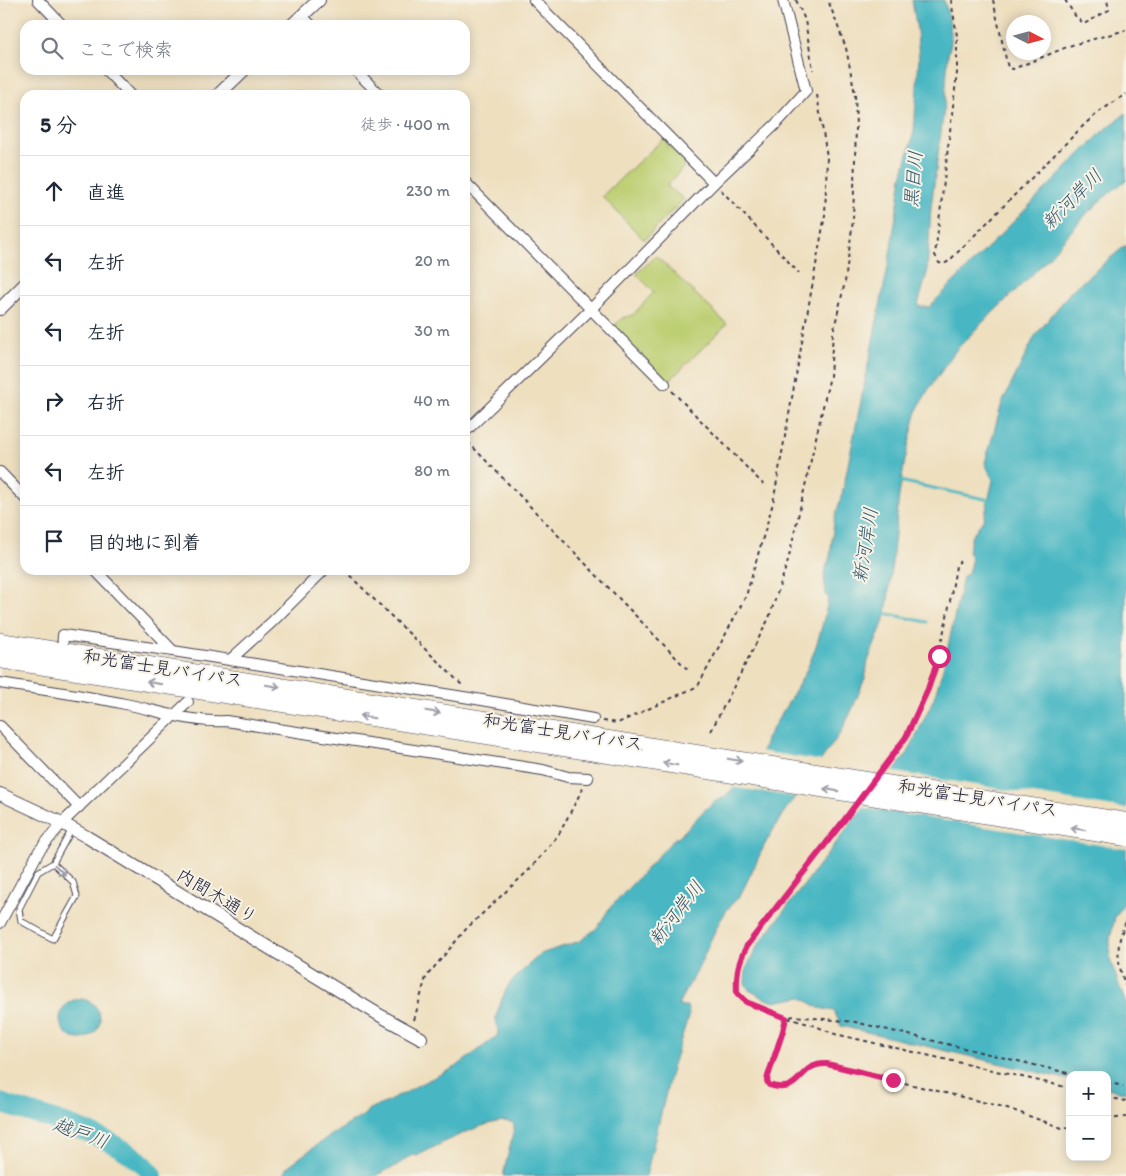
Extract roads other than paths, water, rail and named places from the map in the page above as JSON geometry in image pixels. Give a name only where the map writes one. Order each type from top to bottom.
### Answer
[{"type":"highway","name":"和光富士見バイパス","points":[[0,642],[1126,822]]},
{"type":"highway","name":"和光富士見バイパス","points":[[0,659],[1126,836]]},
{"type":"street","points":[[38,0],[57,20]]},
{"type":"street","points":[[298,20],[318,0]]},
{"type":"street","points":[[534,0],[714,183]]},
{"type":"street","points":[[470,427],[590,310],[714,183],[776,124],[806,90],[784,0]]},
{"type":"street","points":[[302,16],[306,20]]},
{"type":"street","points":[[111,75],[125,90]]},
{"type":"street","points":[[223,90],[239,75]]},
{"type":"street","points":[[360,75],[375,90]]},
{"type":"street","points":[[470,187],[665,384]]},
{"type":"street","points":[[0,309],[20,289]]},
{"type":"street","points":[[0,472],[20,493]]},
{"type":"street","points":[[100,575],[173,651]]},
{"type":"street","points":[[230,660],[272,622],[319,575]]},
{"type":"street","points":[[62,652],[63,635],[476,699],[593,720]]},
{"type":"street","points":[[0,684],[129,704],[153,709],[175,717],[211,722],[226,721],[543,770],[568,777],[588,778]]},
{"type":"street","points":[[0,923],[39,851],[67,826],[79,807],[175,717],[188,702]]},
{"type":"street","points":[[0,726],[79,807]]},
{"type":"street","name":"内間木通り","points":[[0,794],[67,826],[381,1016],[417,1035]]},
{"type":"lane","points":[[54,863],[73,882],[77,896],[53,939],[21,921],[19,909],[38,872],[54,863],[67,826]]},
{"type":"water","points":[[912,0],[944,0],[949,17],[951,43],[948,54],[945,102],[931,207],[927,273],[918,305],[929,307],[1100,134],[1126,113],[1126,180],[1096,204],[1093,210],[1090,210],[1039,268],[956,350],[917,410],[899,495],[885,618],[868,661],[865,678],[841,732],[782,815],[765,844],[740,896],[726,911],[721,920],[697,972],[680,1001],[678,1006],[687,1006],[689,1014],[672,1068],[646,1176],[503,1176],[514,1129],[514,1124],[506,1121],[495,1122],[466,1132],[417,1156],[409,1157],[376,1176],[282,1176],[287,1167],[325,1139],[364,1115],[369,1109],[388,1102],[396,1096],[404,1094],[418,1085],[456,1067],[497,1036],[497,1014],[510,983],[540,954],[580,941],[597,928],[609,909],[675,838],[678,838],[709,806],[723,798],[735,786],[761,753],[766,739],[801,680],[817,644],[829,596],[826,596],[824,573],[830,557],[834,521],[843,490],[889,261],[902,177],[914,131],[919,58]]},
{"type":"water","points":[[1126,245],[1126,901],[1115,917],[1110,939],[1110,959],[1126,1004],[1126,1092],[1111,1089],[1111,1071],[1066,1071],[1066,1079],[841,1026],[834,1011],[819,1008],[801,997],[774,1002],[749,990],[745,983],[746,969],[758,945],[849,826],[908,753],[934,698],[944,665],[963,577],[968,573],[972,558],[968,552],[972,535],[984,519],[993,480],[985,463],[1002,403],[1035,336],[1072,290]]},
{"type":"water","points":[[84,999],[91,1002],[97,1008],[100,1019],[99,1027],[91,1036],[84,1039],[76,1039],[69,1036],[61,1027],[60,1015],[63,1008],[72,1000]]},
{"type":"waterway","points":[[899,481],[990,500]]},
{"type":"waterway","points":[[884,613],[927,622]]},
{"type":"waterway","name":"越戸川","points":[[0,1103],[83,1130],[105,1140],[142,1163],[153,1176]]},
{"type":"water label","name":"黒目川","points":[[913,179]]},
{"type":"water label","name":"新河岸川","points":[[1072,199]]},
{"type":"water label","name":"新河岸川","points":[[865,545]]},
{"type":"water label","name":"新河岸川","points":[[676,913]]}]
